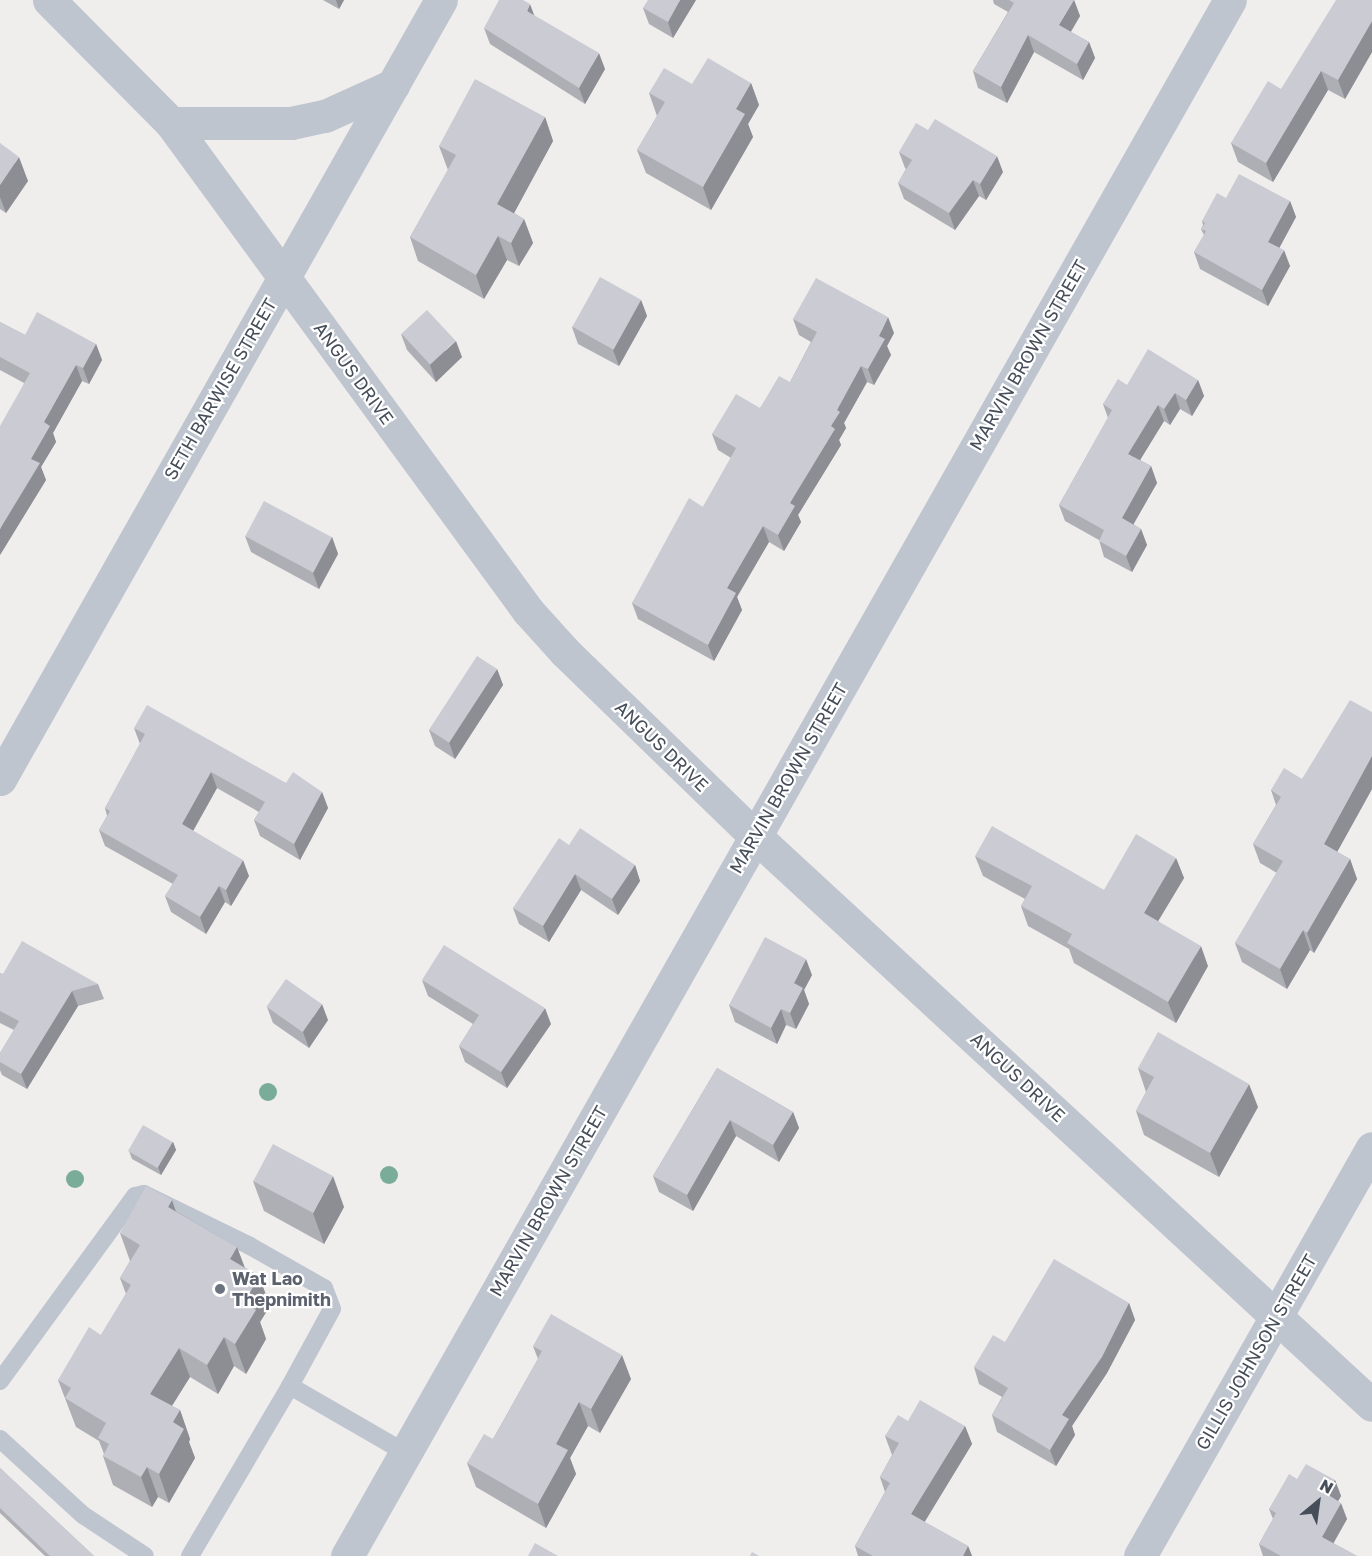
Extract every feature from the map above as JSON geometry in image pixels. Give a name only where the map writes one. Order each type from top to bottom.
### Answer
[{"type":"street","name":"ANGUS DRIVE","points":[[49,0],[171,123],[528,611],[565,652],[755,836],[1277,1315],[1372,1406]]},
{"type":"street","name":"SETH BARWISE STREET","points":[[0,778],[441,0]]},
{"type":"street","name":"MARVIN BROWN STREET","points":[[347,1556],[1230,0]]},
{"type":"street","points":[[171,123],[291,123],[325,116],[393,85]]},
{"type":"street","name":"GILLIS JOHNSON STREET","points":[[1140,1556],[1372,1148]]},
{"type":"lane","points":[[0,1382],[135,1196],[144,1194],[250,1246],[324,1288],[332,1309],[290,1386],[190,1556]]},
{"type":"lane","points":[[290,1386],[406,1453]]},
{"type":"lane","points":[[0,1439],[83,1515],[145,1556]]},
{"type":"building","points":[[499,0],[523,0],[530,4],[527,11],[599,53],[579,88],[484,28]]},
{"type":"building","points":[[648,0],[680,0],[668,22],[643,8]]},
{"type":"building","points":[[1009,0],[1074,0],[1059,25],[1089,42],[1077,64],[1028,35],[1001,87],[973,71],[1014,3]]},
{"type":"building","points":[[1336,0],[1372,0],[1372,21],[1338,80],[1321,71],[1266,163],[1231,143],[1268,81],[1281,89]]},
{"type":"building","points":[[708,58],[751,83],[736,109],[745,114],[703,187],[637,150],[665,102],[649,93],[664,68],[692,84]]},
{"type":"building","points":[[475,79],[545,117],[497,204],[524,219],[511,243],[498,236],[476,275],[410,237],[456,155],[439,146]]},
{"type":"building","points":[[935,119],[997,156],[980,184],[973,180],[949,213],[898,183],[912,160],[899,152],[916,123],[928,130]]},
{"type":"building","points":[[0,143],[19,157],[0,185]]},
{"type":"building","points":[[1239,174],[1290,201],[1268,242],[1284,250],[1262,290],[1194,252],[1206,231],[1201,229],[1205,223],[1202,221],[1217,193],[1226,198]]},
{"type":"building","points":[[600,277],[641,300],[613,350],[572,327]]},
{"type":"building","points":[[816,278],[888,317],[879,336],[885,339],[868,369],[861,366],[837,410],[840,412],[831,426],[835,429],[790,503],[795,506],[778,535],[763,526],[727,588],[736,593],[708,645],[632,603],[689,498],[703,507],[736,448],[712,434],[736,394],[760,408],[779,376],[790,382],[817,332],[793,319]]},
{"type":"building","points":[[427,310],[456,341],[430,365],[401,334]]},
{"type":"building","points":[[37,312],[96,344],[83,368],[76,365],[44,422],[50,426],[31,459],[40,463],[0,529],[0,426],[30,373],[0,357],[0,322],[25,335]]},
{"type":"building","points":[[1148,349],[1198,380],[1186,400],[1175,393],[1164,409],[1158,405],[1128,454],[1151,466],[1122,518],[1141,529],[1126,556],[1099,541],[1104,530],[1059,505],[1112,410],[1103,404],[1118,379],[1127,385]]},
{"type":"building","points":[[264,501],[332,537],[313,572],[245,536]]},
{"type":"building","points":[[477,656],[497,669],[449,743],[429,730]]},
{"type":"building","points":[[1350,700],[1372,712],[1372,756],[1324,844],[1350,859],[1307,933],[1303,930],[1280,969],[1235,943],[1283,861],[1253,844],[1281,797],[1271,790],[1284,768],[1302,779]]},
{"type":"building","points":[[147,705],[286,783],[293,772],[322,792],[294,844],[254,820],[265,802],[211,772],[182,824],[243,860],[226,890],[219,886],[200,917],[165,896],[178,875],[99,830],[110,811],[105,808],[145,734],[134,728]]},
{"type":"building","points":[[992,826],[1104,890],[1136,834],[1176,858],[1144,913],[1201,946],[1168,1002],[1067,943],[1072,934],[1021,906],[1032,886],[975,856]]},
{"type":"building","points":[[580,828],[635,865],[612,899],[575,874],[543,926],[513,908],[559,838],[569,845]]},
{"type":"building","points":[[765,937],[806,959],[794,983],[803,988],[790,1013],[781,1009],[771,1028],[729,1005]]},
{"type":"building","points":[[22,941],[98,984],[72,991],[21,1074],[0,1062],[0,1053],[19,1021],[0,1011],[0,973],[3,974]]},
{"type":"building","points":[[444,945],[545,1008],[501,1072],[459,1046],[479,1015],[422,980]]},
{"type":"building","points":[[286,979],[322,1004],[303,1032],[266,1007]]},
{"type":"building","points":[[1158,1032],[1249,1084],[1210,1153],[1136,1111],[1154,1077],[1138,1068]]},
{"type":"building","points":[[717,1068],[793,1112],[773,1145],[730,1120],[687,1195],[653,1176]]},
{"type":"building","points":[[143,1125],[172,1142],[157,1168],[128,1151]]},
{"type":"building","points":[[273,1144],[333,1176],[313,1213],[253,1181]]},
{"type":"building","points":[[146,1186],[172,1200],[168,1207],[237,1247],[230,1259],[259,1276],[244,1303],[256,1310],[235,1344],[224,1337],[207,1365],[179,1348],[150,1394],[180,1410],[173,1422],[184,1429],[159,1474],[147,1467],[141,1477],[103,1456],[109,1444],[98,1438],[106,1423],[65,1398],[71,1388],[58,1380],[89,1327],[101,1335],[131,1285],[120,1278],[140,1245],[120,1233]]},
{"type":"building","points":[[1054,1259],[1129,1303],[1102,1357],[1062,1415],[1069,1419],[1050,1450],[992,1415],[1008,1388],[974,1367],[993,1335],[1005,1342]]},
{"type":"building","points":[[551,1314],[622,1355],[591,1409],[579,1402],[556,1444],[568,1450],[538,1504],[467,1463],[484,1434],[493,1439],[542,1351],[533,1346]]},
{"type":"building","points":[[920,1400],[965,1426],[911,1514],[968,1546],[963,1556],[873,1556],[855,1546],[890,1483],[880,1477],[899,1443],[885,1436],[898,1415],[908,1421]]},
{"type":"building","points":[[1306,1464],[1335,1480],[1327,1494],[1341,1503],[1322,1537],[1357,1556],[1281,1556],[1259,1544],[1276,1513],[1269,1509],[1289,1474],[1297,1479]]},
{"type":"building","points":[[0,1468],[94,1556],[50,1556],[0,1508]]},
{"type":"building","points":[[535,1543],[558,1556],[528,1556]]},
{"type":"place","name":"Wat Lao Thepnimith","points":[[220,1289]]}]
